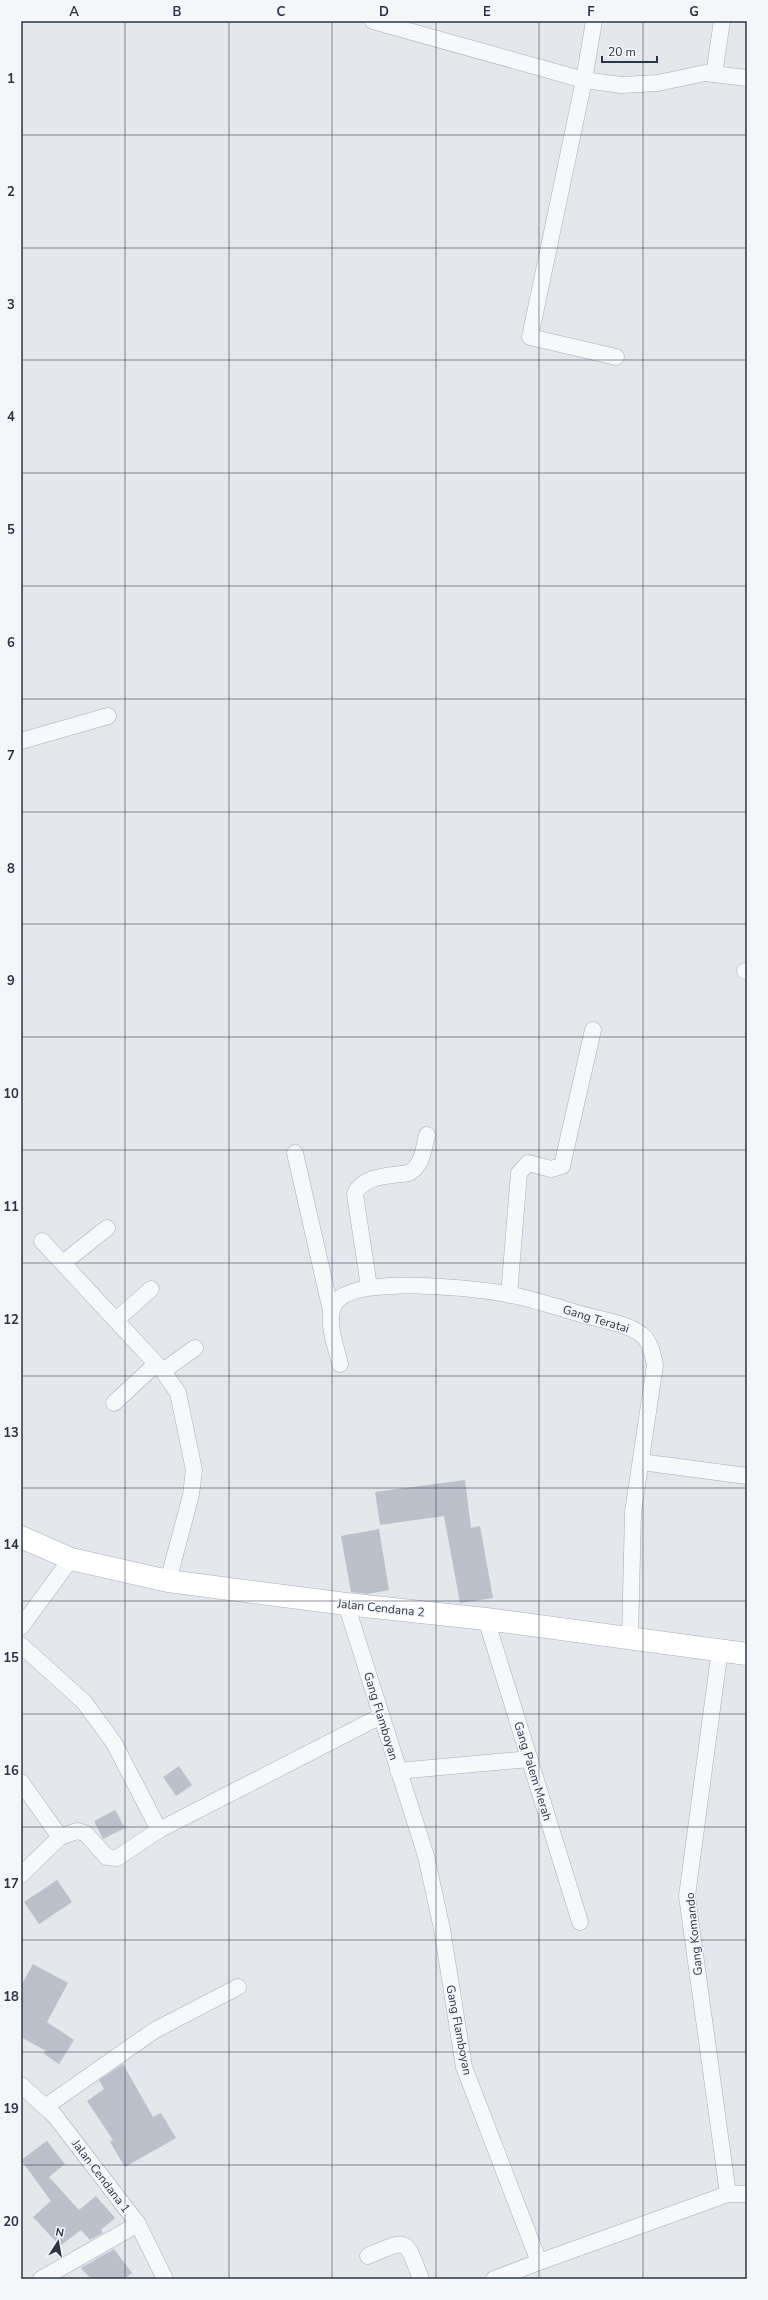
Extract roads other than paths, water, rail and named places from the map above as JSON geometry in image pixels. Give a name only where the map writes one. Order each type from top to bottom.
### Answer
[{"type":"street","points":[[373,21],[584,80],[621,85],[658,83],[705,73],[747,78]]},
{"type":"street","points":[[594,21],[584,80],[530,337],[616,357]]},
{"type":"street","points":[[714,74],[722,21]]},
{"type":"street","points":[[21,741],[108,716]]},
{"type":"street","points":[[509,1294],[519,1173],[528,1163],[551,1169],[562,1166],[593,1030]]},
{"type":"street","points":[[369,1287],[355,1194],[358,1187],[365,1181],[409,1173],[415,1169],[420,1164],[426,1135]]},
{"type":"street","points":[[295,1153],[331,1311],[340,1364]]},
{"type":"street","points":[[63,1264],[107,1228]]},
{"type":"street","points":[[42,1241],[159,1367],[178,1393],[194,1470],[191,1496],[168,1581]]},
{"type":"street","name":"Gang Teratai","points":[[331,1311],[337,1301],[344,1296],[369,1287],[442,1285],[509,1294],[624,1326],[642,1335],[651,1349],[655,1365],[633,1512],[630,1638]]},
{"type":"street","points":[[116,1320],[151,1289]]},
{"type":"street","points":[[114,1403],[159,1367],[195,1348]]},
{"type":"street","points":[[641,1462],[747,1476]]},
{"type":"street","name":"Jalan Cendana 2","points":[[21,1537],[71,1559],[168,1581],[346,1604],[486,1619],[720,1649],[747,1654]]},
{"type":"street","points":[[21,1627],[71,1559]]},
{"type":"street","name":"Gang Flamboyan","points":[[346,1604],[426,1856],[436,1900],[464,2067],[539,2262]]},
{"type":"street","name":"Gang Palem Merah","points":[[486,1619],[580,1922]]},
{"type":"street","points":[[21,1645],[84,1702],[114,1743],[159,1830]]},
{"type":"street","name":"Gang Komando","points":[[720,1649],[687,1896],[728,2194]]},
{"type":"street","points":[[21,1875],[60,1837],[77,1831],[85,1833],[107,1857],[117,1858],[159,1830],[381,1716]]},
{"type":"street","points":[[398,1771],[530,1759]]},
{"type":"street","points":[[21,1782],[60,1837]]},
{"type":"street","points":[[45,2107],[155,2030],[238,1988]]},
{"type":"street","name":"Jalan Cendana 1","points":[[21,2085],[55,2116],[138,2224],[165,2279]]},
{"type":"street","points":[[494,2279],[728,2194],[747,2194]]},
{"type":"street","points":[[41,2279],[138,2224]]},
{"type":"street","points":[[368,2256],[398,2243],[404,2245],[410,2250],[422,2279]]}]
